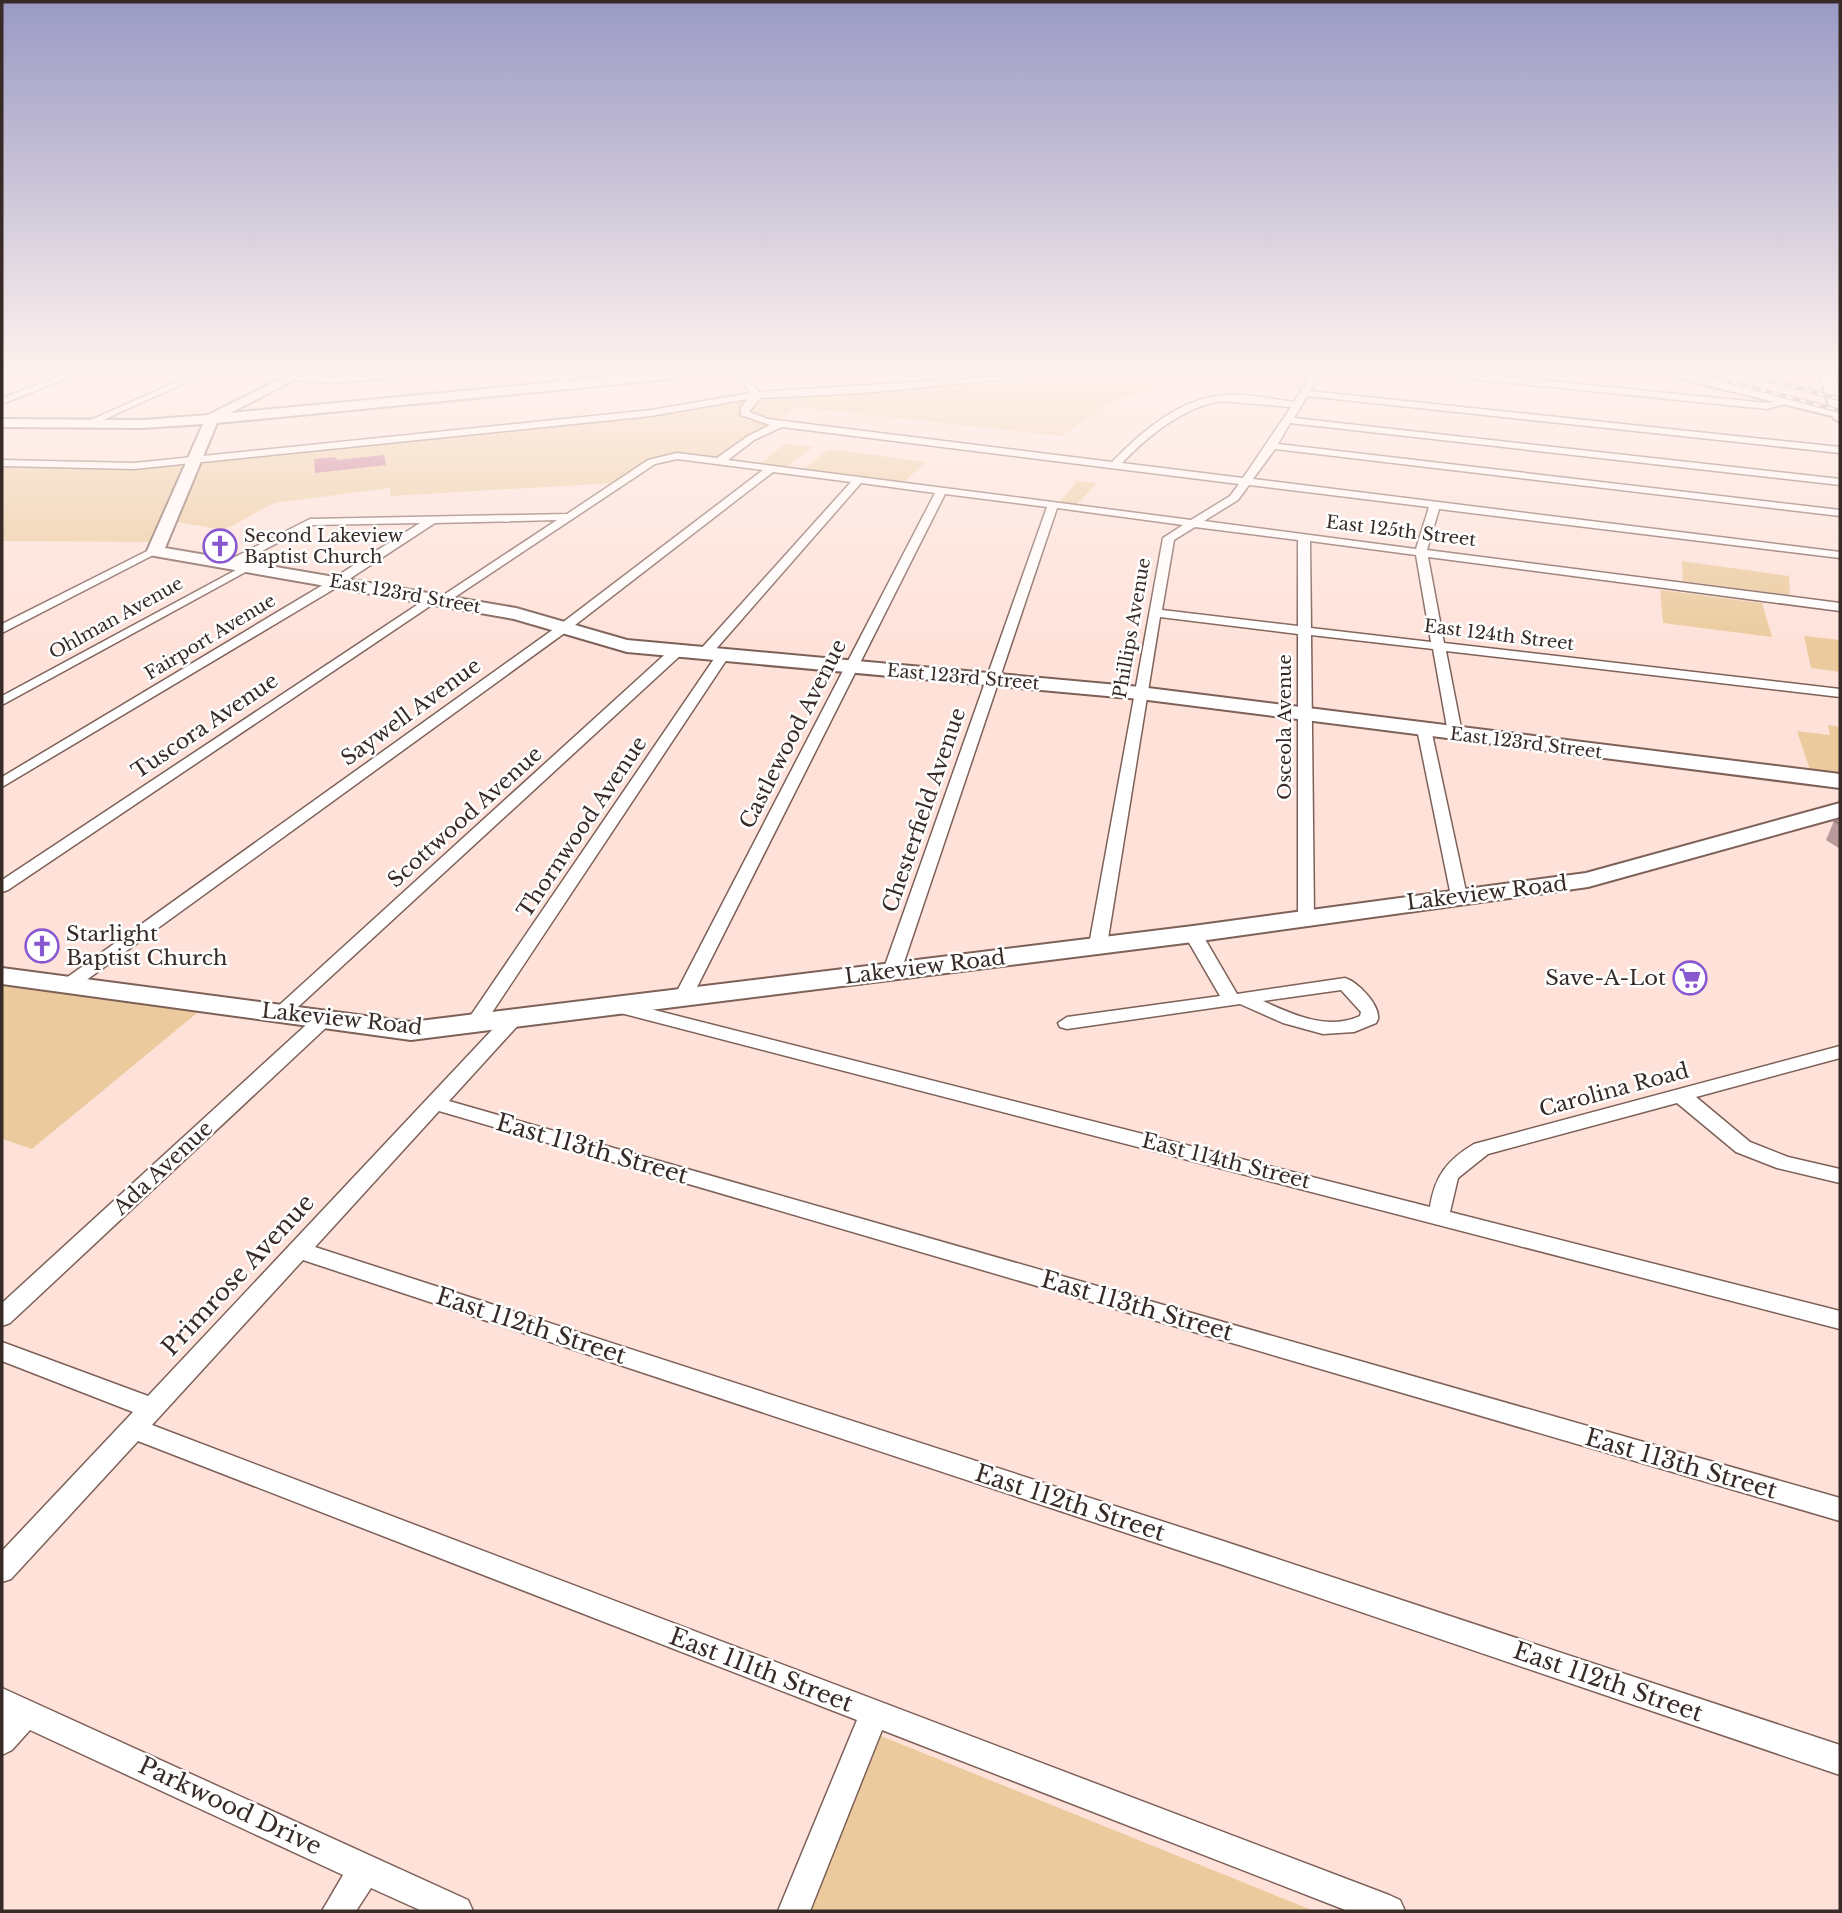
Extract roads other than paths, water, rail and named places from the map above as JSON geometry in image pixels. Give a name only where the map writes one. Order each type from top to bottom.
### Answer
[{"type":"street","points":[[40,464],[120,467],[149,464]]},
{"type":"street","points":[[2,629],[155,551],[193,464]]},
{"type":"street","name":"Tuscora Avenue","points":[[2,887],[649,464]]},
{"type":"street","name":"East 125th Street","points":[[753,464],[1840,607]]},
{"type":"street","points":[[1109,464],[1840,555]]},
{"type":"street","name":"Phillips Avenue","points":[[1098,945],[1169,538],[1234,498],[1259,464]]},
{"type":"street","points":[[1427,464],[1840,513]]},
{"type":"street","points":[[1682,464],[1840,482]]},
{"type":"street","name":"Saywell Avenue","points":[[68,985],[562,629],[774,467]]},
{"type":"street","name":"Thornwood Avenue","points":[[476,1022],[713,655],[860,478]]},
{"type":"street","name":"Castlewood Avenue","points":[[682,999],[942,489]]},
{"type":"street","name":"Chesterfield Avenue","points":[[892,971],[1053,504]]},
{"type":"street","points":[[1435,504],[1421,552],[1455,733]]},
{"type":"street","name":"Ohlman Avenue","points":[[2,701],[307,523],[570,517]]},
{"type":"street","name":"Fairport Avenue","points":[[2,783],[330,586],[333,581],[434,519]]},
{"type":"street","name":"Osceola Avenue","points":[[1304,536],[1303,714],[1307,917]]},
{"type":"street","name":"East 123rd Street","points":[[155,551],[516,614],[601,641],[713,655],[1140,693],[1777,774]]},
{"type":"street","name":"East 124th Street","points":[[1154,613],[1840,693]]},
{"type":"street","name":"Scottwood Avenue","points":[[281,1013],[677,651]]},
{"type":"street","points":[[1424,729],[1459,896]]},
{"type":"street","points":[[1777,774],[1840,781]]},
{"type":"street","points":[[1777,774],[1812,783],[1840,798]]},
{"type":"street","name":"Lakeview Road","points":[[2,976],[411,1031],[441,1029],[514,1017],[682,999],[1588,880],[1840,810]]},
{"type":"street","points":[[1067,1023],[1232,1000],[1345,984],[1370,1011],[1369,1019],[1356,1028],[1337,1029],[1284,1018],[1232,1000],[1187,934]]},
{"type":"street","name":"East 114th Street","points":[[611,1005],[1840,1320]]},
{"type":"street","name":"Primrose Avenue","points":[[2,1570],[514,1017]]},
{"type":"street","name":"Ada Avenue","points":[[2,1317],[324,1019]]},
{"type":"street","name":"Carolina Road","points":[[1439,1216],[1444,1180],[1456,1164],[1481,1149],[1840,1052]]},
{"type":"street","points":[[1682,1096],[1728,1138],[1743,1147],[1784,1163],[1840,1176]]},
{"type":"street","name":"East 113th Street","points":[[433,1103],[1840,1510]]},
{"type":"street","name":"East 112th Street","points":[[298,1250],[1267,1568],[1840,1760]]},
{"type":"street","name":"East 111th Street","points":[[2,1351],[141,1418],[874,1713],[1389,1911]]},
{"type":"street","points":[[2,1740],[14,1708]]},
{"type":"street","name":"Parkwood Drive","points":[[14,1708],[457,1911]]},
{"type":"street","points":[[794,1911],[874,1713]]},
{"type":"street","points":[[338,1911],[365,1868]]},
{"type":"place","name":"Second Lakeview Baptist Church","points":[[220,546]]},
{"type":"place","name":"Starlight Baptist Church","points":[[42,946]]},
{"type":"place","name":"Save-A-Lot","points":[[1690,978]]}]
